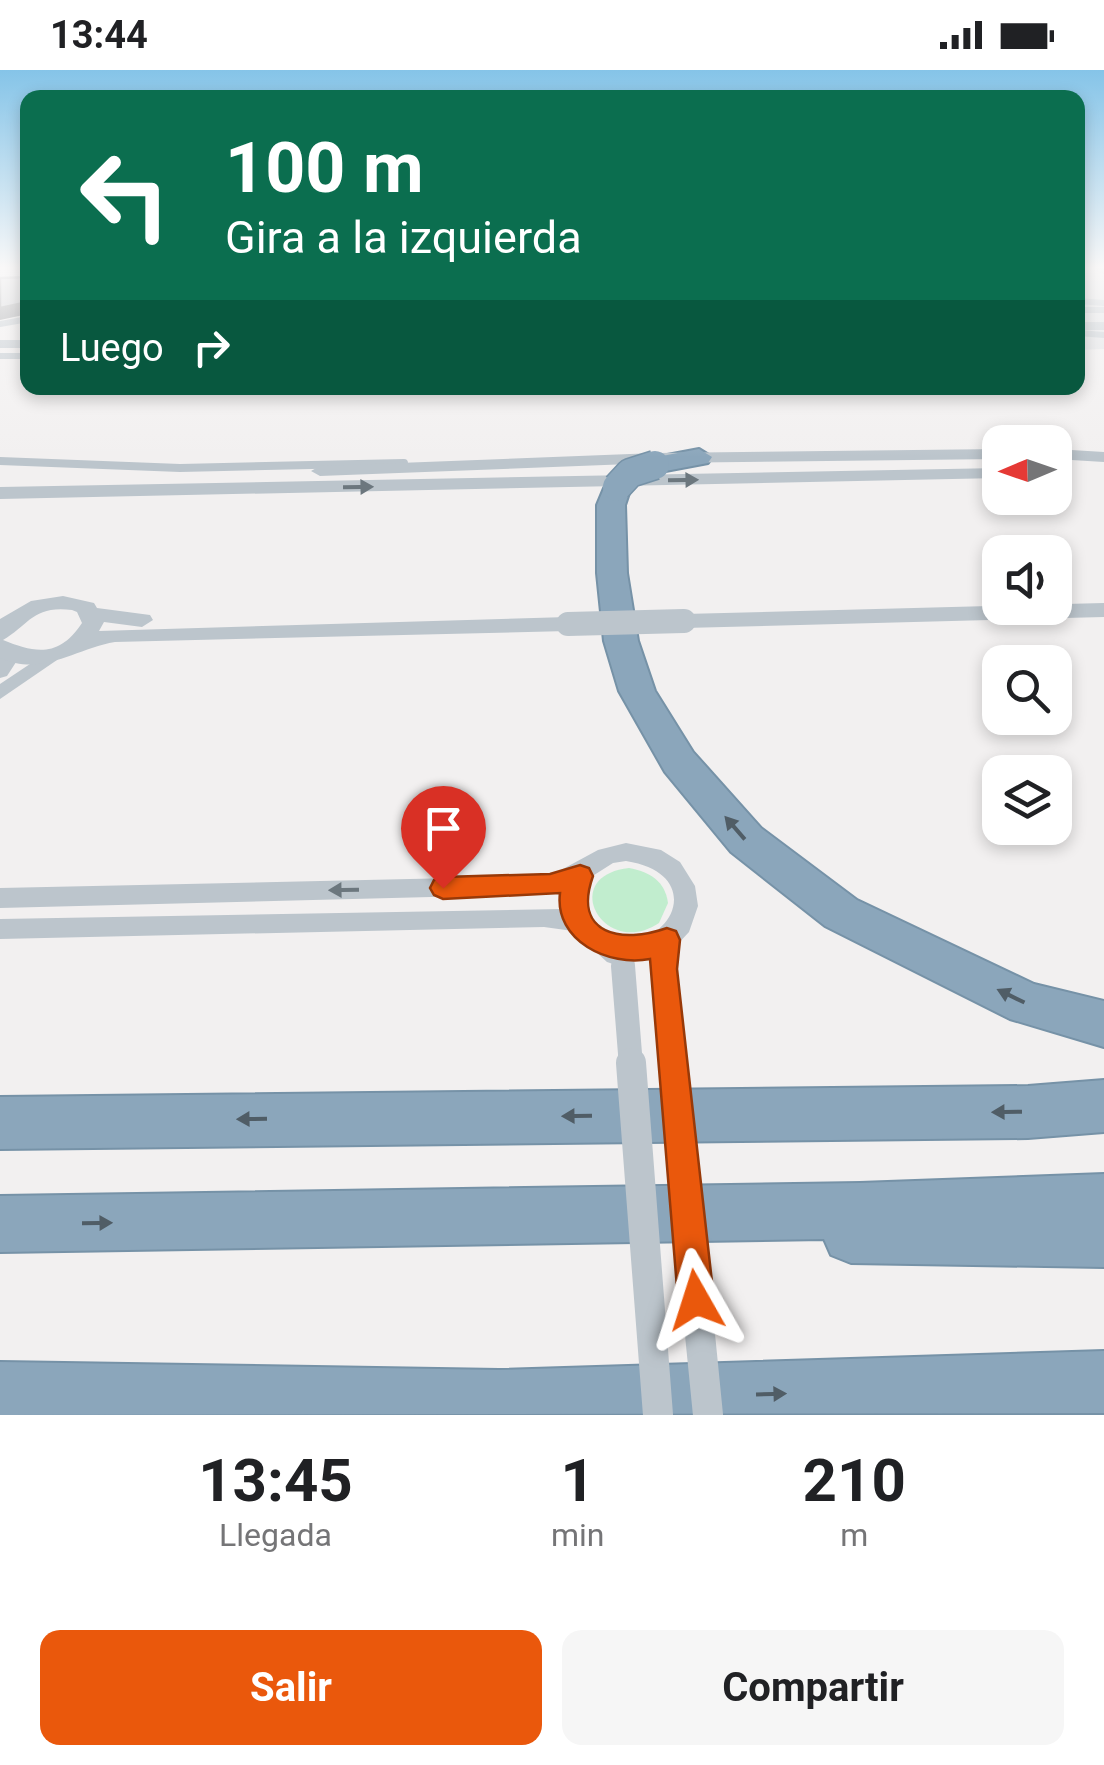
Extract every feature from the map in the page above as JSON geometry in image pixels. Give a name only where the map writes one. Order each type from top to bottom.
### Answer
[{"type":"highway","points":[[699,457],[630,473],[617,487],[611,505],[612,574],[621,642],[637,691],[679,762],[746,840],[841,913],[1028,1004],[1104,1024]]},
{"type":"highway","points":[[0,1123],[1028,1112],[1104,1106]]},
{"type":"highway","points":[[0,1224],[860,1211],[1104,1202]]},
{"type":"highway","points":[[423,1217],[483,1240],[812,1235],[1104,1240]]},
{"type":"highway","points":[[0,1393],[499,1402],[1104,1382]]},
{"type":"highway","points":[[397,1415],[499,1402]]},
{"type":"street","points":[[120,490],[308,472],[482,463],[982,454]]},
{"type":"street","points":[[1072,454],[1104,454]]},
{"type":"street","points":[[1072,472],[1104,471]]},
{"type":"street","points":[[0,492],[982,473]]},
{"type":"street","points":[[1072,596],[1104,595]]},
{"type":"street","points":[[680,614],[982,599]]},
{"type":"street","points":[[4,641],[52,603],[77,604],[91,614],[121,620],[1104,610]]},
{"type":"street","points":[[80,641],[89,632],[91,614]]},
{"type":"street","points":[[0,693],[50,656],[80,641],[115,635],[567,616]]},
{"type":"street","points":[[4,641],[50,656]]},
{"type":"street","points":[[0,898],[550,885],[580,876],[602,858],[623,852],[645,854],[668,866],[683,885],[688,904],[665,952],[708,1415]]},
{"type":"street","points":[[580,876],[572,896],[578,921],[615,956],[658,1415]]},
{"type":"street","points":[[0,929],[544,918],[578,921]]},
{"type":"street","points":[[615,956],[637,949],[665,952]]},
{"type":"lane","points":[[0,461],[180,468],[482,463]]},
{"type":"shaded area","points":[[1085,332],[1104,332],[1104,349],[1085,350]]},
{"type":"green space","points":[[629,868],[655,879],[664,889],[668,903],[659,923],[639,932],[621,931],[606,924],[592,899],[596,885],[607,874]]},
{"type":"route","points":[[443,888],[550,885],[580,876],[572,896],[573,908],[578,921],[593,936],[608,946],[626,949],[646,948],[667,940],[662,969],[696,1300]]}]
